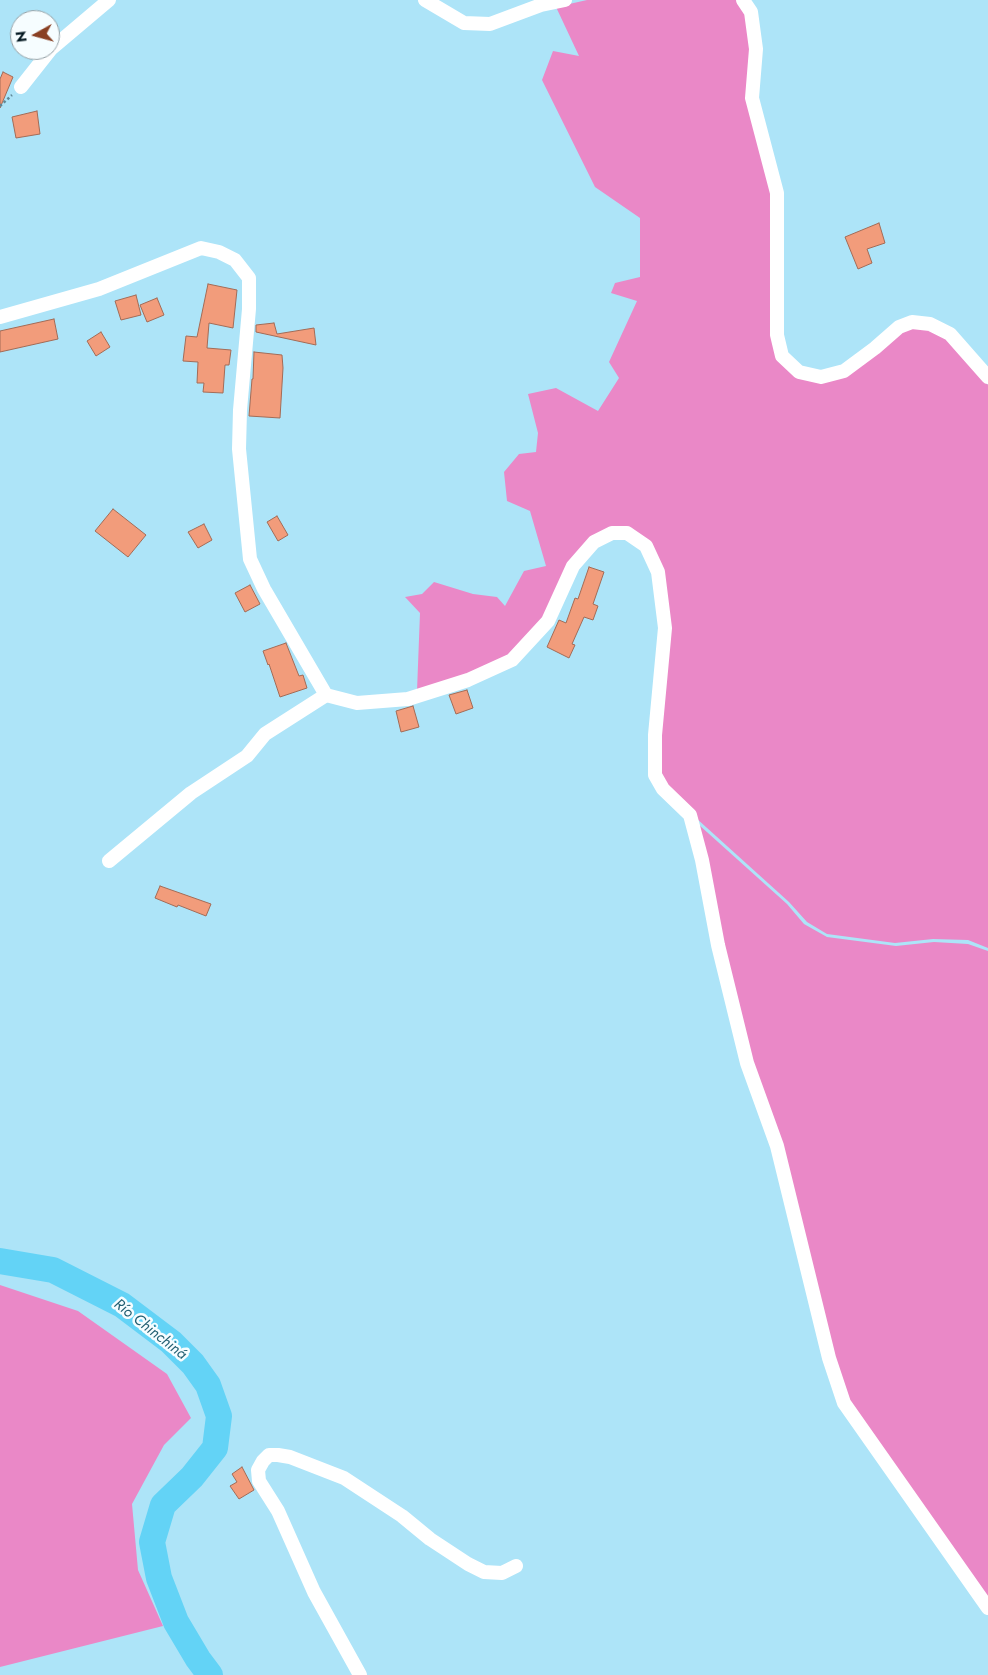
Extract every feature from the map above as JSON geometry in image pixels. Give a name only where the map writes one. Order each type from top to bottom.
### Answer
[{"type":"street","points":[[21,86],[51,49],[109,0]]},
{"type":"street","points":[[425,0],[464,23],[490,24],[542,5],[565,0]]},
{"type":"street","points":[[743,0],[751,12],[756,49],[752,98],[777,193],[777,335],[782,356],[799,372],[821,377],[844,371],[899,327],[912,322],[930,324],[950,334],[988,377]]},
{"type":"street","points":[[0,317],[99,289],[201,248],[219,252],[235,260],[249,278],[249,309],[240,410],[239,449],[250,559],[264,589],[307,666],[326,695],[357,703],[408,699],[468,680],[512,660],[548,621],[573,566],[594,542],[612,533],[627,533],[646,546],[658,572],[665,628],[655,735],[655,775],[663,789],[690,814],[702,860],[718,945],[747,1063],[777,1146],[829,1358],[844,1403],[988,1608]]},
{"type":"street","points":[[109,861],[191,793],[247,756],[265,734],[326,695]]},
{"type":"street","points":[[360,1675],[314,1592],[278,1511],[259,1481],[258,1470],[269,1455],[290,1457],[344,1478],[402,1516],[436,1544],[484,1572],[502,1573],[516,1566]]},
{"type":"shaded area","points":[[587,0],[737,0],[746,13],[771,193],[778,359],[820,383],[902,332],[913,328],[928,329],[947,338],[988,385],[988,948],[968,940],[933,939],[895,943],[827,934],[807,922],[789,902],[696,818],[668,786],[661,773],[663,570],[629,527],[590,537],[543,619],[509,656],[465,675],[417,691],[420,613],[405,597],[422,594],[434,582],[473,594],[497,597],[505,606],[524,571],[546,566],[530,511],[507,501],[504,472],[519,454],[536,452],[538,433],[528,394],[556,388],[598,411],[619,378],[609,362],[637,301],[611,293],[615,283],[640,277],[640,218],[595,187],[542,80],[553,51],[579,56],[556,7]]},
{"type":"shaded area","points":[[698,824],[787,904],[804,924],[827,937],[896,946],[934,942],[968,944],[988,951],[988,1597],[849,1400],[834,1354],[752,1061],[723,943]]},
{"type":"shaded area","points":[[0,1285],[78,1311],[167,1374],[191,1418],[164,1445],[132,1504],[138,1570],[163,1626],[0,1667]]},
{"type":"building","points":[[3,72],[13,77],[0,108],[0,79]]},
{"type":"building","points":[[37,111],[40,134],[16,138],[12,117]]},
{"type":"building","points":[[879,223],[885,243],[867,249],[872,263],[858,269],[845,237]]},
{"type":"building","points":[[208,284],[237,290],[233,328],[209,323],[207,348],[231,350],[229,365],[225,365],[223,393],[203,392],[204,383],[197,383],[198,362],[183,361],[186,336],[197,337]]},
{"type":"building","points":[[136,295],[141,315],[121,320],[115,301]]},
{"type":"building","points":[[157,298],[164,315],[147,322],[140,305]]},
{"type":"building","points":[[54,319],[58,339],[0,352],[0,331]]},
{"type":"building","points":[[274,323],[277,334],[314,328],[316,345],[256,332],[256,325]]},
{"type":"building","points":[[101,332],[110,347],[96,356],[87,341]]},
{"type":"building","points":[[254,352],[282,355],[280,418],[249,416]]},
{"type":"building","points":[[113,509],[146,535],[128,557],[95,531]]},
{"type":"building","points":[[277,516],[288,535],[278,541],[267,522]]},
{"type":"building","points":[[204,524],[212,540],[198,548],[188,532]]},
{"type":"building","points":[[589,567],[604,572],[593,604],[598,606],[593,620],[584,617],[572,644],[575,645],[569,658],[547,647],[559,620],[566,623],[575,598],[578,599]]},
{"type":"building","points":[[250,585],[260,604],[245,612],[235,593]]},
{"type":"building","points":[[286,643],[299,676],[303,675],[307,688],[280,697],[263,651]]},
{"type":"building","points":[[467,690],[473,708],[456,714],[449,695]]},
{"type":"building","points":[[413,706],[419,727],[401,732],[396,711]]},
{"type":"building","points":[[160,886],[211,904],[206,916],[155,898]]},
{"type":"building","points":[[242,1467],[254,1490],[239,1499],[230,1486],[237,1482],[232,1474]]},
{"type":"waterway","name":"Río Chinchiná","points":[[0,1261],[53,1270],[122,1305],[171,1342],[193,1364],[208,1385],[219,1416],[215,1448],[192,1477],[163,1505],[152,1542],[159,1578],[176,1622],[210,1675]]}]
